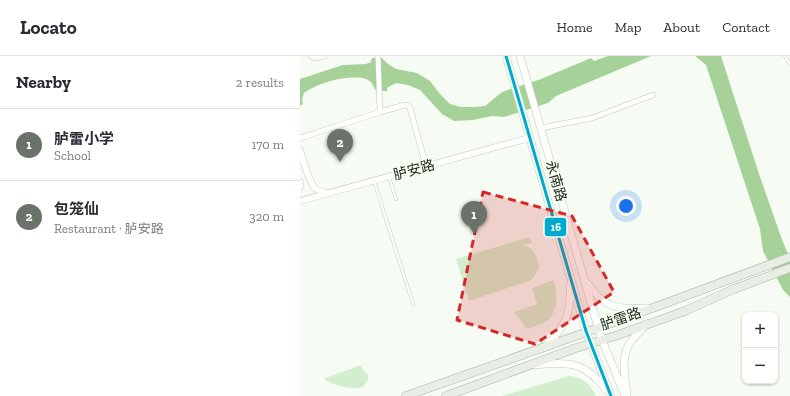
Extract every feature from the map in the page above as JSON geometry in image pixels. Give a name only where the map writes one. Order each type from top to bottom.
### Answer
[{"type":"main road","points":[[506,56],[586,331],[610,396]]},
{"type":"main road","name":"永南路","points":[[520,56],[602,340],[626,396]]},
{"type":"main road","name":"胪雷路","points":[[406,396],[545,347],[790,257]]},
{"type":"main road","name":"胪雷路","points":[[446,396],[526,366],[685,311],[734,289],[790,268]]},
{"type":"main road","points":[[545,347],[561,330],[567,318],[570,290],[569,273]]},
{"type":"main road","points":[[584,279],[594,294],[610,306],[626,309],[652,308]]},
{"type":"main road","points":[[626,396],[623,366],[626,351],[646,324]]},
{"type":"main road","points":[[526,366],[557,362],[580,366],[587,369],[594,376],[610,396]]},
{"type":"street","points":[[311,56],[316,58],[324,56]]},
{"type":"street","points":[[378,56],[380,112]]},
{"type":"street","points":[[541,128],[592,118],[653,95]]},
{"type":"street","points":[[300,138],[380,112],[408,105],[426,166]]},
{"type":"street","name":"胪安路","points":[[300,201],[529,138]]},
{"type":"street","points":[[300,150],[311,182],[315,188],[322,192],[329,193]]},
{"type":"street","points":[[300,182],[300,187]]},
{"type":"lane","points":[[785,56],[790,64]]},
{"type":"lane","points":[[389,176],[396,199]]},
{"type":"lane","points":[[374,180],[413,304]]},
{"type":"lane","points":[[458,396],[467,389]]},
{"type":"highlighted area","points":[[483,192],[572,216],[614,292],[535,344],[457,320]]},
{"type":"shaded area","points":[[608,56],[651,56],[556,96],[548,103],[504,117],[492,116],[473,120],[454,121],[442,114],[420,90],[408,85],[396,83],[387,88],[387,91],[376,91],[370,81],[359,78],[343,78],[318,85],[304,93],[302,99],[303,104],[300,106],[300,79],[343,65],[366,64],[371,62],[372,58],[382,58],[396,69],[417,73],[430,81],[450,104],[461,107],[475,107],[485,106],[502,92],[541,79],[591,58],[594,61]]},
{"type":"shaded area","points":[[695,56],[721,56],[759,174],[790,259],[790,297],[783,290],[763,251],[760,229],[706,65]]},
{"type":"shaded area","points":[[530,237],[532,243],[524,245],[531,249],[535,254],[539,268],[532,280],[469,301],[456,259]]},
{"type":"shaded area","points":[[553,280],[557,295],[556,306],[552,316],[548,320],[527,329],[514,312],[537,304],[532,288]]},
{"type":"shaded area","points":[[361,365],[364,372],[368,375],[368,380],[363,387],[343,387],[324,379],[325,378]]},
{"type":"shaded area","points":[[569,376],[586,382],[596,396],[502,396]]},
{"type":"transit line","name":"16","points":[[506,56],[586,331],[611,396]]},
{"type":"place","name":"包笼仙","points":[[340,162]]},
{"type":"place","name":"胪雷小学","points":[[474,234]]}]
